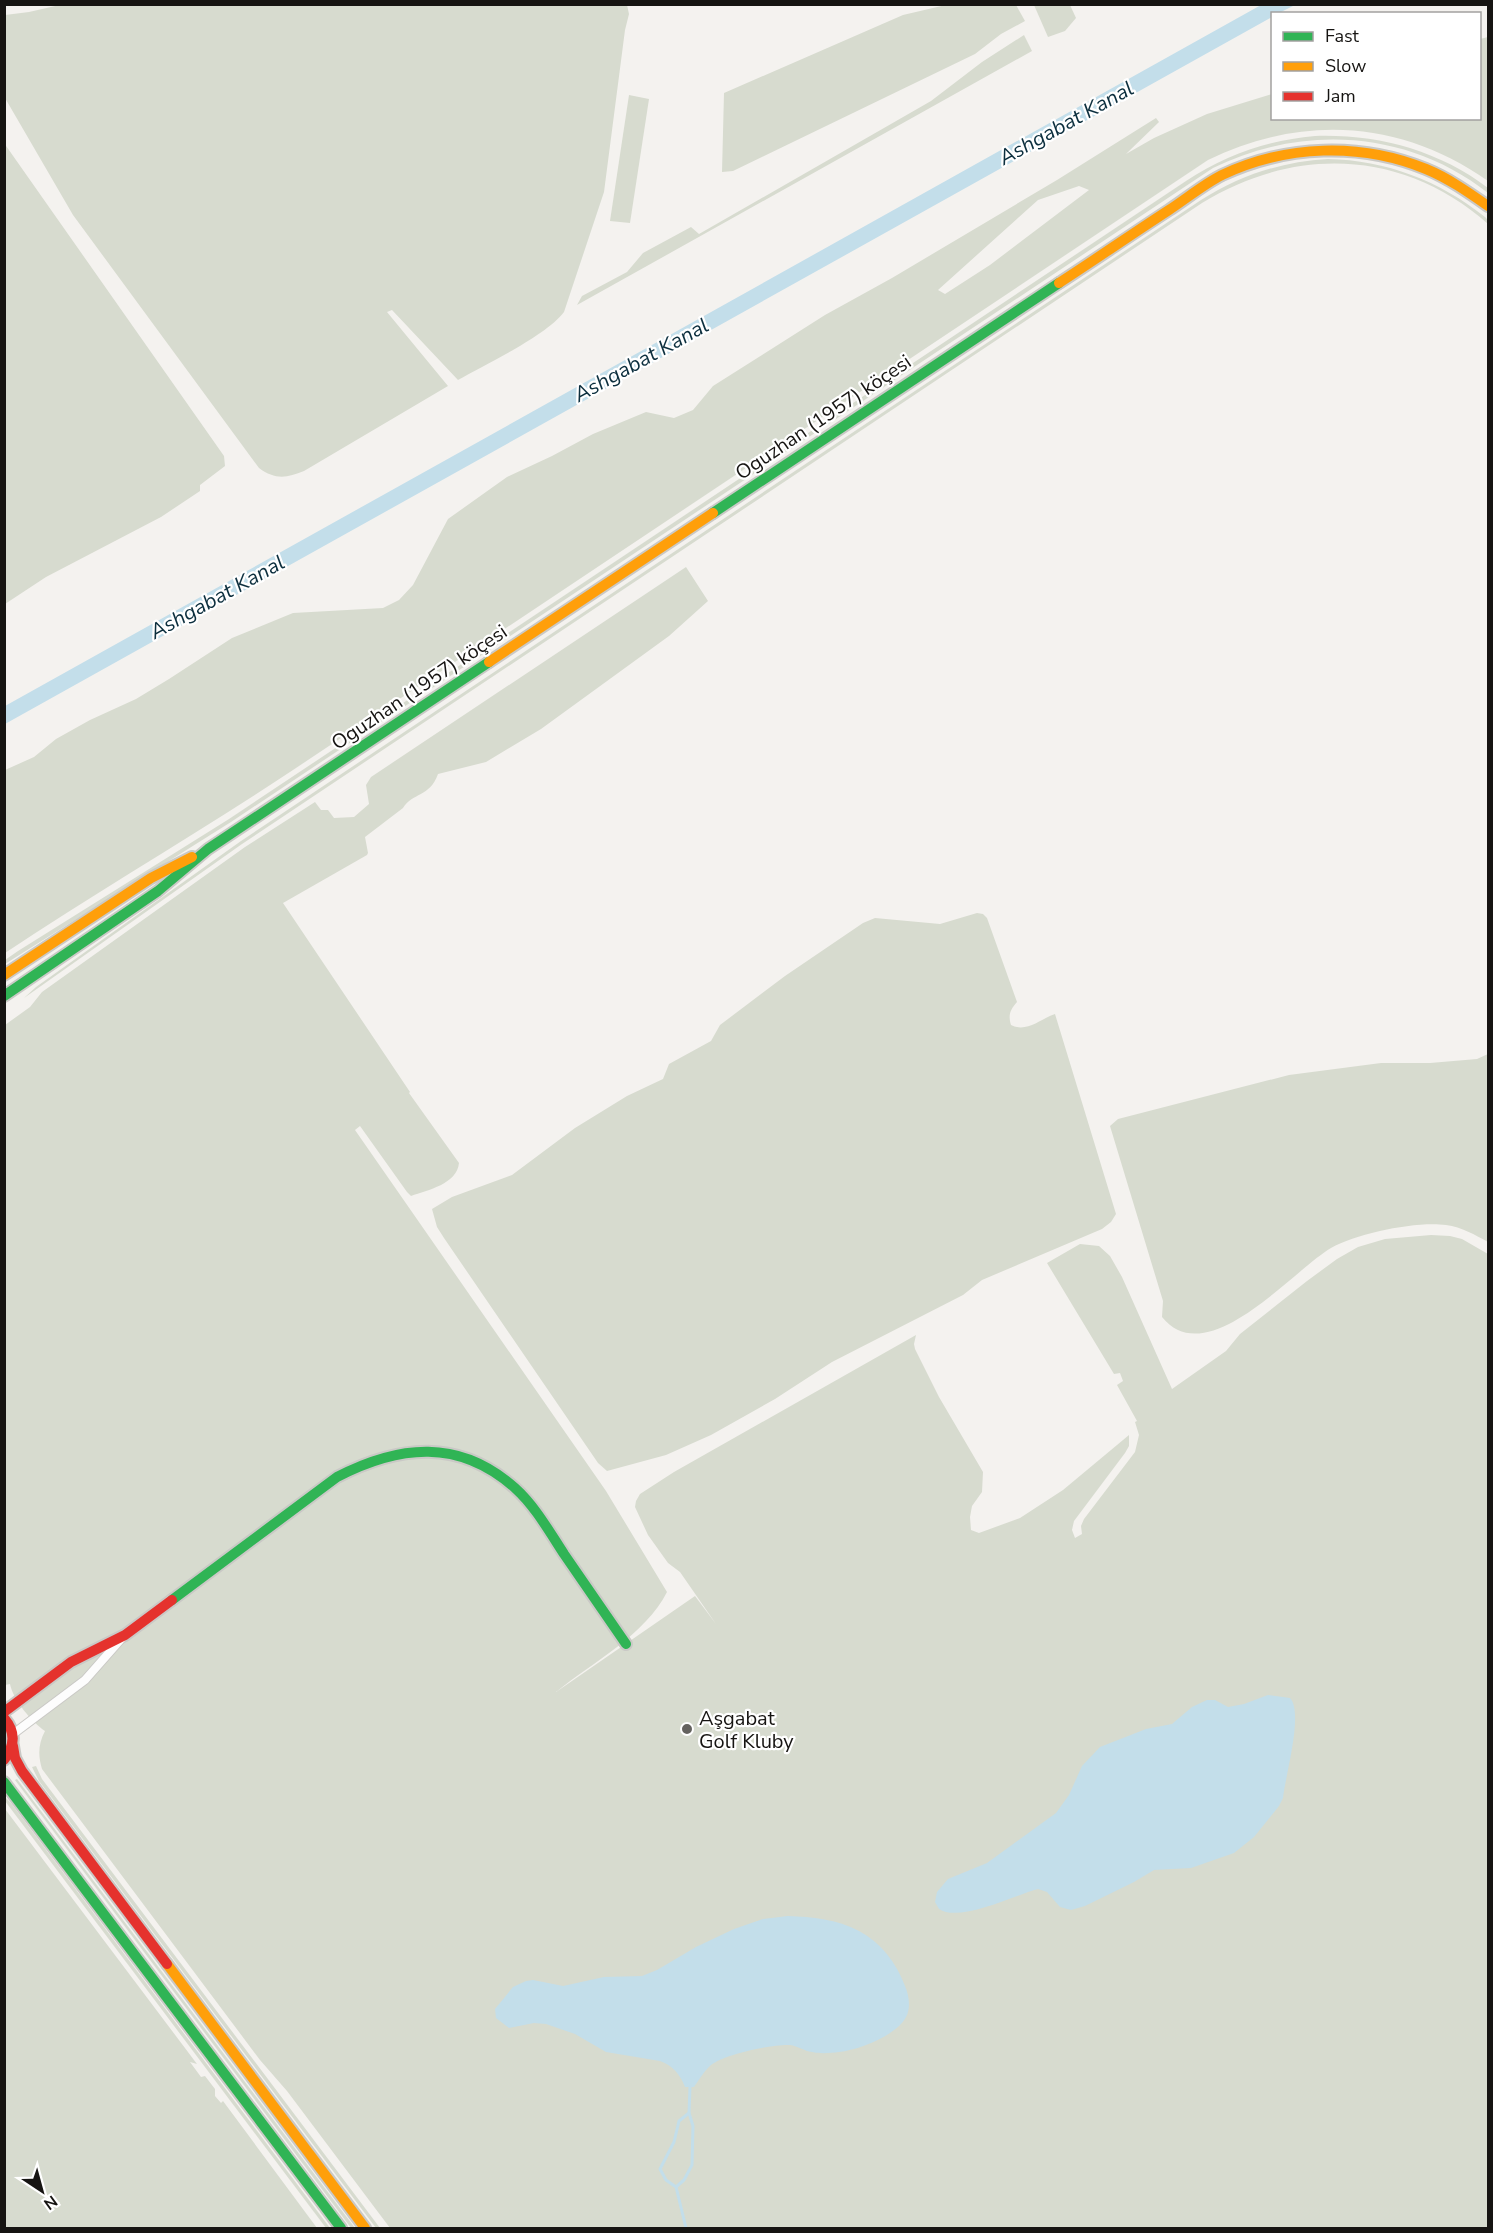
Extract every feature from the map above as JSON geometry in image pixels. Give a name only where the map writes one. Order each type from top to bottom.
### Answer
[{"type":"street","name":"Oguzhan (1957) köçesi","points":[[4,996],[158,891],[208,849],[1185,197],[1226,173],[1257,160],[1294,152],[1326,149],[1368,152],[1424,167],[1462,187],[1488,206]]},
{"type":"street","name":"Oguzhan (1957) köçesi","points":[[4,975],[151,878],[208,849]]},
{"type":"street","points":[[4,1712],[71,1662],[124,1635],[348,1470],[398,1452],[424,1450],[451,1454],[480,1464],[516,1488],[554,1537],[626,1644]]},
{"type":"street","points":[[14,1734],[85,1680],[124,1635]]},
{"type":"street","points":[[4,1718],[14,1734],[15,1758],[22,1771],[365,2229]]},
{"type":"street","points":[[4,1760],[13,1746]]},
{"type":"street","points":[[4,1782],[341,2229]]},
{"type":"shaded area","points":[[64,4],[627,5],[629,14],[604,192],[564,312],[530,340],[458,380],[392,310],[387,312],[448,386],[304,471],[281,477],[265,472],[259,468],[73,215],[5,98],[5,15]]},
{"type":"shaded area","points":[[950,4],[1016,5],[1025,21],[1001,34],[975,54],[733,171],[722,172],[724,93],[903,15]]},
{"type":"shaded area","points":[[1034,5],[1070,5],[1076,18],[1065,31],[1048,37]]},
{"type":"shaded area","points":[[1024,35],[1032,51],[577,305],[582,296],[627,272],[643,253],[691,227],[699,234],[931,101],[982,62]]},
{"type":"shaded area","points":[[1488,37],[1488,181],[1455,161],[1421,146],[1386,135],[1351,130],[1315,130],[1279,135],[1243,145],[1208,160],[293,770],[5,953],[5,770],[34,757],[56,739],[90,720],[136,699],[232,638],[293,613],[383,608],[399,600],[413,585],[448,519],[507,477],[593,434],[646,412],[674,418],[693,410],[713,386],[825,315],[1057,180],[1156,118],[1159,122],[1126,154],[1154,138],[1207,114],[1271,94],[1271,120],[1481,120],[1481,39]],"holes":[[[1079,186],[1089,190],[990,265],[945,294],[938,290],[1038,200]]]},
{"type":"shaded area","points":[[629,95],[649,99],[630,223],[610,221]]},
{"type":"shaded area","points":[[1315,136],[1361,138],[1428,154],[1469,175],[1488,188],[1488,193],[1457,172],[1424,156],[1389,146],[1354,140],[1318,140],[1282,144],[1247,154],[1213,168],[231,822],[5,964],[5,960],[18,951],[229,819],[1186,181],[1248,150],[1281,141]]},
{"type":"shaded area","points":[[4,143],[224,456],[225,466],[200,485],[200,491],[161,517],[46,577],[5,604]]},
{"type":"shaded area","points":[[1328,159],[1371,163],[1431,183],[1468,204],[1488,220],[1488,224],[1456,199],[1422,181],[1386,170],[1349,164],[1312,165],[1275,171],[1238,184],[1202,203],[242,844],[24,998],[36,987],[241,841],[1201,200],[1231,183],[1261,171],[1294,163]]},
{"type":"shaded area","points":[[686,567],[708,601],[669,636],[541,729],[486,762],[438,774],[426,791],[407,803],[365,837],[367,855],[283,903],[409,1093],[459,1163],[457,1170],[441,1185],[411,1196],[360,1126],[355,1130],[606,1491],[667,1592],[646,1622],[632,1635],[556,1692],[695,1596],[716,1624],[680,1572],[668,1563],[648,1535],[635,1507],[640,1494],[674,1472],[916,1335],[915,1349],[939,1397],[983,1472],[982,1492],[972,1506],[971,1530],[979,1533],[1020,1518],[1063,1490],[1129,1435],[1129,1446],[1125,1453],[1074,1521],[1072,1530],[1075,1538],[1082,1534],[1081,1526],[1084,1519],[1135,1452],[1139,1435],[1135,1422],[1137,1421],[1117,1385],[1123,1381],[1120,1373],[1114,1374],[1047,1263],[1080,1244],[1099,1246],[1110,1256],[1122,1277],[1172,1389],[1226,1351],[1240,1334],[1307,1281],[1358,1247],[1385,1239],[1431,1235],[1462,1239],[1488,1254],[1488,2228],[390,2228],[287,2091],[260,2060],[42,1769],[39,1750],[45,1731],[24,1710],[10,1684],[5,1685],[5,1025],[30,1007],[42,992],[245,847],[315,802],[321,810],[328,810],[334,818],[354,817],[369,804],[366,785],[371,777]]},
{"type":"shaded area","points":[[977,913],[987,918],[1017,1002],[1010,1013],[1011,1025],[1028,1026],[1055,1014],[1116,1214],[1111,1222],[1102,1229],[982,1280],[963,1295],[832,1362],[775,1399],[711,1435],[666,1455],[607,1471],[598,1463],[444,1238],[437,1227],[432,1209],[452,1197],[512,1175],[575,1128],[627,1096],[663,1079],[669,1064],[711,1041],[720,1025],[785,976],[863,923],[875,918],[940,924]]},
{"type":"shaded area","points":[[1488,1054],[1488,1242],[1463,1229],[1446,1225],[1419,1225],[1387,1229],[1331,1248],[1249,1312],[1225,1326],[1202,1333],[1181,1331],[1162,1317],[1163,1301],[1110,1126],[1118,1119],[1289,1075],[1381,1063],[1430,1063],[1477,1059]]},
{"type":"shaded area","points":[[36,1766],[42,1779],[380,2228],[376,2228],[39,1781],[32,1767]]},
{"type":"shaded area","points":[[17,1779],[355,2228],[351,2228],[15,1780]]},
{"type":"shaded area","points":[[4,1796],[330,2228],[326,2228],[5,1801]]},
{"type":"shaded area","points":[[5,1809],[197,2064],[190,2062],[201,2077],[205,2076],[215,2089],[215,2096],[221,2103],[223,2101],[317,2228],[5,2228]]},
{"type":"water","name":"Ashgabat Kanal","points":[[1261,5],[1295,5],[1281,12],[1271,12],[1271,18],[5,724],[5,706]]},
{"type":"water","points":[[1268,1695],[1290,1698],[1294,1706],[1294,1731],[1283,1798],[1254,1837],[1234,1853],[1191,1868],[1154,1870],[1085,1906],[1071,1910],[1060,1907],[1047,1892],[1038,1889],[960,1913],[939,1909],[935,1902],[937,1892],[948,1879],[987,1863],[1056,1813],[1069,1795],[1082,1766],[1100,1747],[1146,1729],[1172,1724],[1192,1707],[1207,1700],[1215,1700],[1228,1707]]},
{"type":"water","points":[[788,1916],[815,1918],[842,1924],[859,1931],[881,1947],[897,1969],[908,1993],[909,2010],[895,2030],[877,2041],[847,2051],[818,2053],[782,2045],[737,2054],[711,2065],[694,2087],[685,2087],[676,2071],[660,2061],[606,2052],[575,2034],[546,2024],[534,2023],[509,2028],[496,2018],[495,2009],[513,1987],[526,1981],[533,1980],[563,1986],[604,1977],[642,1976],[734,1929],[763,1919]]},
{"type":"waterway","points":[[686,2228],[676,2187],[684,2180],[692,2165],[693,2126],[689,2113],[690,2087]]},
{"type":"waterway","points":[[676,2187],[666,2180],[660,2169],[674,2142],[679,2121],[689,2113]]},
{"type":"traffic: fast","points":[[713,513],[1059,283]]},
{"type":"traffic: fast","points":[[4,996],[158,891],[208,849],[489,662]]},
{"type":"traffic: fast","points":[[172,1600],[337,1477],[360,1466],[406,1453],[450,1454],[472,1461],[494,1472],[515,1488],[529,1503],[626,1644]]},
{"type":"traffic: fast","points":[[4,1782],[341,2228]]},
{"type":"traffic: slow","points":[[1059,283],[1222,175],[1246,165],[1297,153],[1349,151],[1401,160],[1442,177],[1488,206]]},
{"type":"traffic: slow","points":[[489,662],[713,513]]},
{"type":"traffic: slow","points":[[4,975],[151,878],[192,857]]},
{"type":"traffic: slow","points":[[167,1964],[365,2228]]},
{"type":"traffic: jam","points":[[4,1712],[71,1662],[125,1635],[172,1600]]},
{"type":"traffic: jam","points":[[4,1718],[11,1728],[13,1739],[4,1760]]},
{"type":"traffic: jam","points":[[13,1746],[15,1758],[22,1771],[167,1964]]},
{"type":"place","name":"Aşgabat Golf Kluby","points":[[687,1729]]}]
